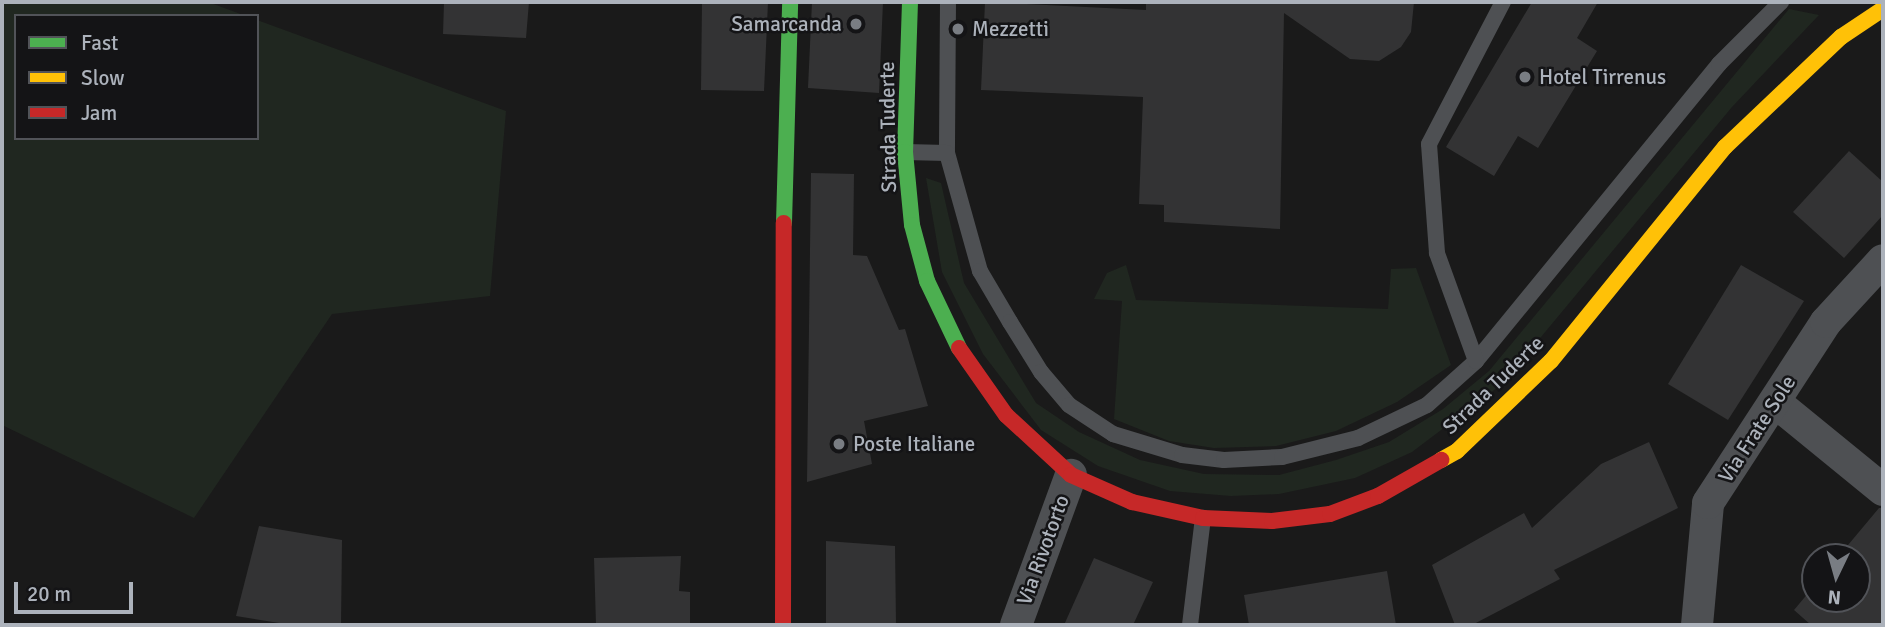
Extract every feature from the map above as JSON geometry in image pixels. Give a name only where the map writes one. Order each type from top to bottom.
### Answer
[{"type":"main road","points":[[783,625],[784,132],[790,2]]},
{"type":"main road","name":"Strada Tuderte","points":[[910,2],[928,44],[905,152],[912,225],[927,281],[959,349],[1006,415],[1071,475],[1132,502],[1203,518],[1272,520],[1331,514],[1378,496],[1457,451],[1551,361],[1726,147],[1841,37],[1883,9]]},
{"type":"street","name":"Via Frate Sole","points":[[1697,625],[1708,503],[1826,322],[1883,260]]},
{"type":"street","points":[[1775,402],[1883,490]]},
{"type":"street","name":"Via Rivotorto","points":[[1016,625],[1071,475]]},
{"type":"lane","points":[[948,2],[928,44],[947,153],[980,271],[1010,322],[1041,372],[1069,405],[1113,434],[1182,455],[1224,460],[1282,457],[1358,438],[1427,405],[1476,361],[1719,64],[1781,2]]},
{"type":"lane","points":[[1476,361],[1437,253],[1429,144],[1503,2]]},
{"type":"lane","points":[[905,152],[947,153]]},
{"type":"lane","points":[[1191,625],[1203,518]]},
{"type":"shaded area","points":[[2,2],[208,2],[241,14],[14,14],[14,140],[259,140],[259,21],[506,111],[490,296],[332,314],[194,518],[2,425]]},
{"type":"shaded area","points":[[1789,9],[1819,15],[1732,107],[1502,384],[1412,452],[1355,478],[1279,494],[1231,496],[1170,491],[1098,466],[1041,430],[983,354],[942,272],[926,178],[941,183],[964,283],[1036,403],[1079,432],[1140,460],[1204,474],[1279,475],[1336,460],[1389,442],[1443,409],[1489,371]]},
{"type":"shaded area","points":[[1126,265],[1136,300],[1388,309],[1391,269],[1416,268],[1451,365],[1397,402],[1336,431],[1276,446],[1214,448],[1169,441],[1114,419],[1122,301],[1094,299],[1107,273]]},
{"type":"building","points":[[444,2],[529,2],[526,38],[443,34]]},
{"type":"building","points":[[702,2],[768,2],[764,91],[701,90]]},
{"type":"building","points":[[812,2],[883,2],[879,93],[808,88]]},
{"type":"building","points":[[985,2],[1146,10],[1146,2],[1414,2],[1411,32],[1401,47],[1379,61],[1350,59],[1284,13],[1280,229],[1164,222],[1164,205],[1139,204],[1143,97],[981,90]]},
{"type":"building","points":[[1532,2],[1598,2],[1577,38],[1597,51],[1538,148],[1518,136],[1494,176],[1446,147]]},
{"type":"building","points":[[1849,151],[1883,182],[1883,215],[1844,258],[1793,212]]},
{"type":"building","points":[[811,173],[854,174],[853,255],[867,256],[899,330],[905,329],[928,406],[864,421],[872,464],[807,482]]},
{"type":"building","points":[[1741,265],[1804,301],[1728,420],[1668,384]]},
{"type":"building","points":[[1649,442],[1678,508],[1554,570],[1560,579],[1472,625],[1455,625],[1432,565],[1524,513],[1532,528],[1601,464]]},
{"type":"building","points":[[1879,508],[1883,508],[1883,625],[1811,625],[1794,610],[1801,602],[1801,613],[1871,613],[1871,543],[1850,543]]},
{"type":"building","points":[[259,526],[342,540],[341,625],[292,625],[236,616]]},
{"type":"building","points":[[826,541],[895,546],[896,625],[826,625]]},
{"type":"building","points":[[681,556],[679,591],[690,592],[690,625],[596,625],[594,558]]},
{"type":"building","points":[[1094,558],[1153,582],[1133,625],[1064,625]]},
{"type":"building","points":[[1387,571],[1396,625],[1249,625],[1244,595]]},
{"type":"traffic: fast","points":[[784,223],[790,2]]},
{"type":"traffic: fast","points":[[910,2],[905,152],[912,225],[927,281],[959,348]]},
{"type":"traffic: slow","points":[[1441,460],[1457,451],[1551,361],[1725,147],[1841,37],[1883,9]]},
{"type":"traffic: jam","points":[[783,625],[784,223]]},
{"type":"traffic: jam","points":[[959,348],[1006,415],[1071,475],[1132,502],[1203,518],[1272,521],[1330,514],[1378,496],[1441,460]]},
{"type":"place","name":"Samarcanda","points":[[856,24]]},
{"type":"place","name":"Mezzetti","points":[[958,29]]},
{"type":"place","name":"Hotel Tirrenus","points":[[1525,77]]},
{"type":"place","name":"Poste Italiane","points":[[839,444]]}]
